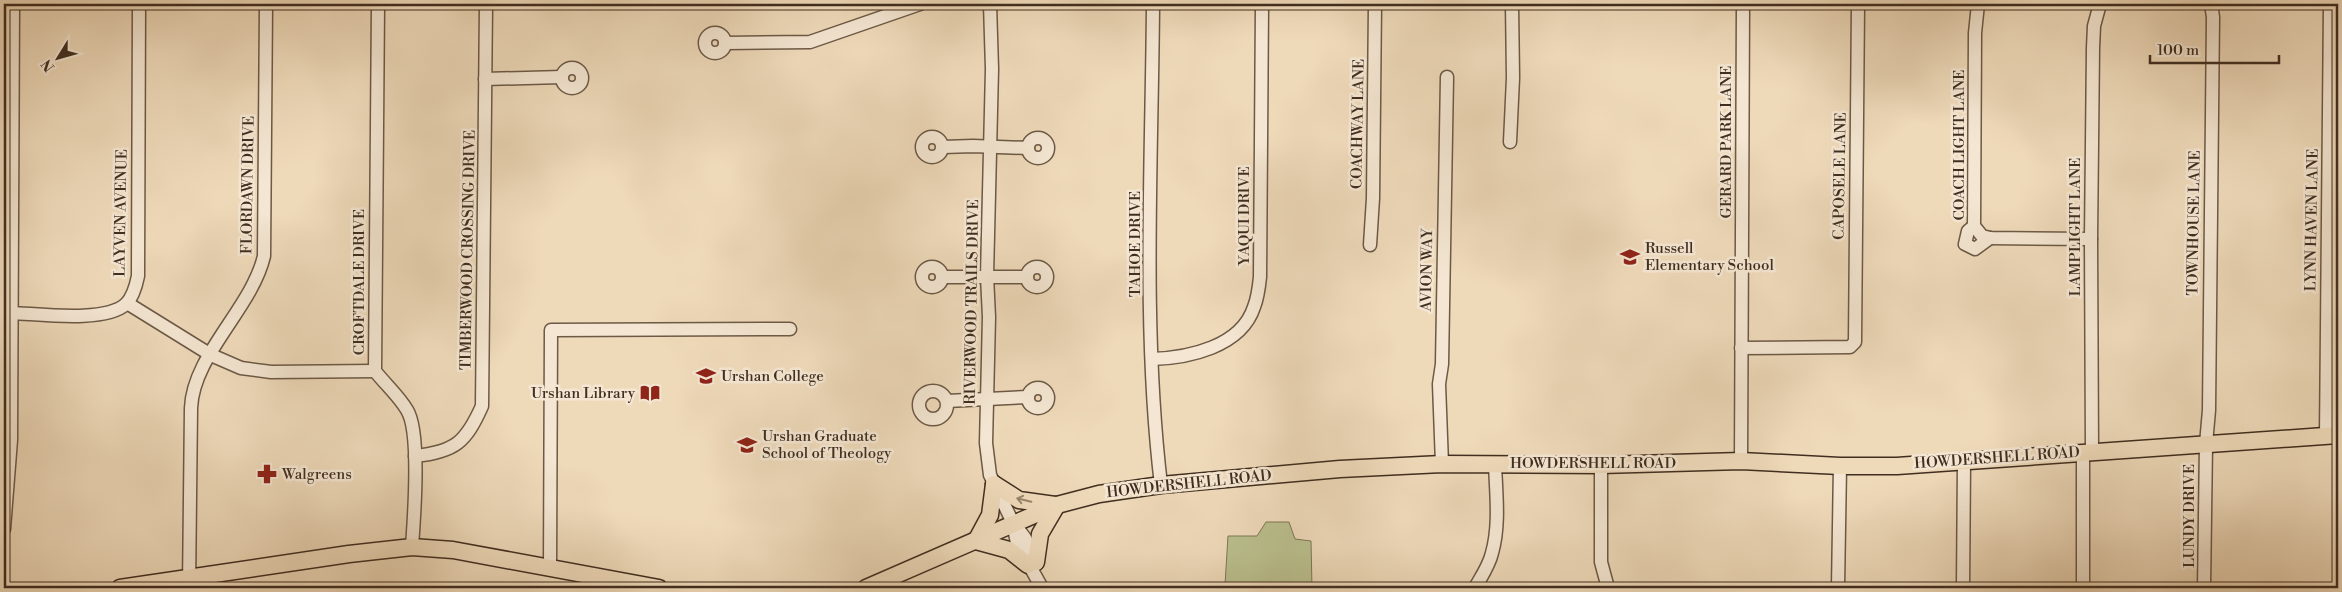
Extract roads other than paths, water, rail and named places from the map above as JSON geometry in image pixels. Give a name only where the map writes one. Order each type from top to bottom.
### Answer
[{"type":"main road","name":"HOWDERSHELL ROAD","points":[[866,588],[1057,505],[1099,494],[1161,485],[1340,469],[1442,464],[1601,465],[1741,461],[1840,466],[1964,462],[2332,435]]},
{"type":"main road","points":[[994,484],[1019,500],[1057,505],[1040,534],[1032,564],[1010,550],[976,540],[990,515],[994,484]]},
{"type":"main road","points":[[120,588],[189,584],[349,554],[412,548],[453,550],[658,588]]},
{"type":"street","points":[[4,529],[11,440],[12,313],[8,225],[14,4]]},
{"type":"street","name":"LAYVEN AVENUE","points":[[127,303],[132,295],[138,276],[139,4]]},
{"type":"street","name":"FLORDAWN DRIVE","points":[[189,584],[192,403],[195,386],[211,355],[252,289],[261,270],[264,256],[266,4]]},
{"type":"street","name":"CROFTDALE DRIVE","points":[[378,4],[375,371],[408,410],[412,422],[415,456],[412,548]]},
{"type":"street","name":"TIMBERWOOD CROSSING DRIVE","points":[[415,456],[432,454],[452,448],[467,436],[482,406],[486,4]]},
{"type":"street","points":[[725,43],[810,42],[920,4]]},
{"type":"street","name":"RIVERWOOD TRAILS DRIVE","points":[[990,4],[990,147],[987,276],[989,317],[986,443],[990,475],[1013,523],[1025,538],[1032,564],[1044,588]]},
{"type":"street","name":"TAHOE DRIVE","points":[[1153,4],[1150,318],[1161,485]]},
{"type":"street","name":"YAQUI DRIVE","points":[[1152,359],[1191,355],[1211,347],[1231,336],[1246,323],[1254,309],[1260,277],[1262,4]]},
{"type":"street","name":"COACHWAY LANE","points":[[1370,245],[1373,198],[1375,4]]},
{"type":"street","points":[[1510,142],[1513,78],[1512,4]]},
{"type":"street","name":"GERARD PARK LANE","points":[[1741,461],[1743,4]]},
{"type":"street","name":"CAPOSELE LANE","points":[[1741,348],[1850,347],[1854,342],[1858,4]]},
{"type":"street","name":"COACH LIGHT LANE","points":[[1978,4],[1975,32],[1974,226],[1982,236],[1990,238]]},
{"type":"street","name":"LAMPLIGHT LANE","points":[[2083,588],[2088,452],[2093,48],[2094,26],[2100,4]]},
{"type":"street","name":"TOWNHOUSE LANE","points":[[2206,444],[2209,374],[2213,17],[2211,4]]},
{"type":"street","name":"LYNN HAVEN LANE","points":[[2330,4],[2332,435]]},
{"type":"street","points":[[485,79],[562,77]]},
{"type":"street","name":"AVION WAY","points":[[1442,464],[1439,384],[1442,364],[1447,77]]},
{"type":"street","points":[[943,147],[1028,148]]},
{"type":"street","points":[[1974,226],[1965,238],[1965,244],[1968,248],[1976,249],[1990,238],[2091,239]]},
{"type":"street","points":[[942,277],[1027,277]]},
{"type":"street","points":[[12,313],[97,314],[116,311],[127,303],[211,355],[241,368],[254,371],[375,371]]},
{"type":"street","points":[[550,569],[552,330],[790,329]]},
{"type":"street","points":[[947,401],[1028,397]]},
{"type":"street","name":"LUNDY DRIVE","points":[[2204,588],[2206,444]]},
{"type":"street","points":[[1963,588],[1964,462]]},
{"type":"street","points":[[1475,588],[1489,562],[1494,543],[1497,517],[1495,464]]},
{"type":"street","points":[[1601,465],[1601,562],[1608,588]]},
{"type":"street","points":[[1838,588],[1840,466]]},
{"type":"place","name":"Russell Elementary School","points":[[1630,257]]},
{"type":"place","name":"Urshan College","points":[[706,376]]},
{"type":"place","name":"Urshan Library","points":[[650,393]]},
{"type":"place","name":"Urshan Graduate School of Theology","points":[[747,445]]},
{"type":"place","name":"Walgreens","points":[[267,474]]}]
